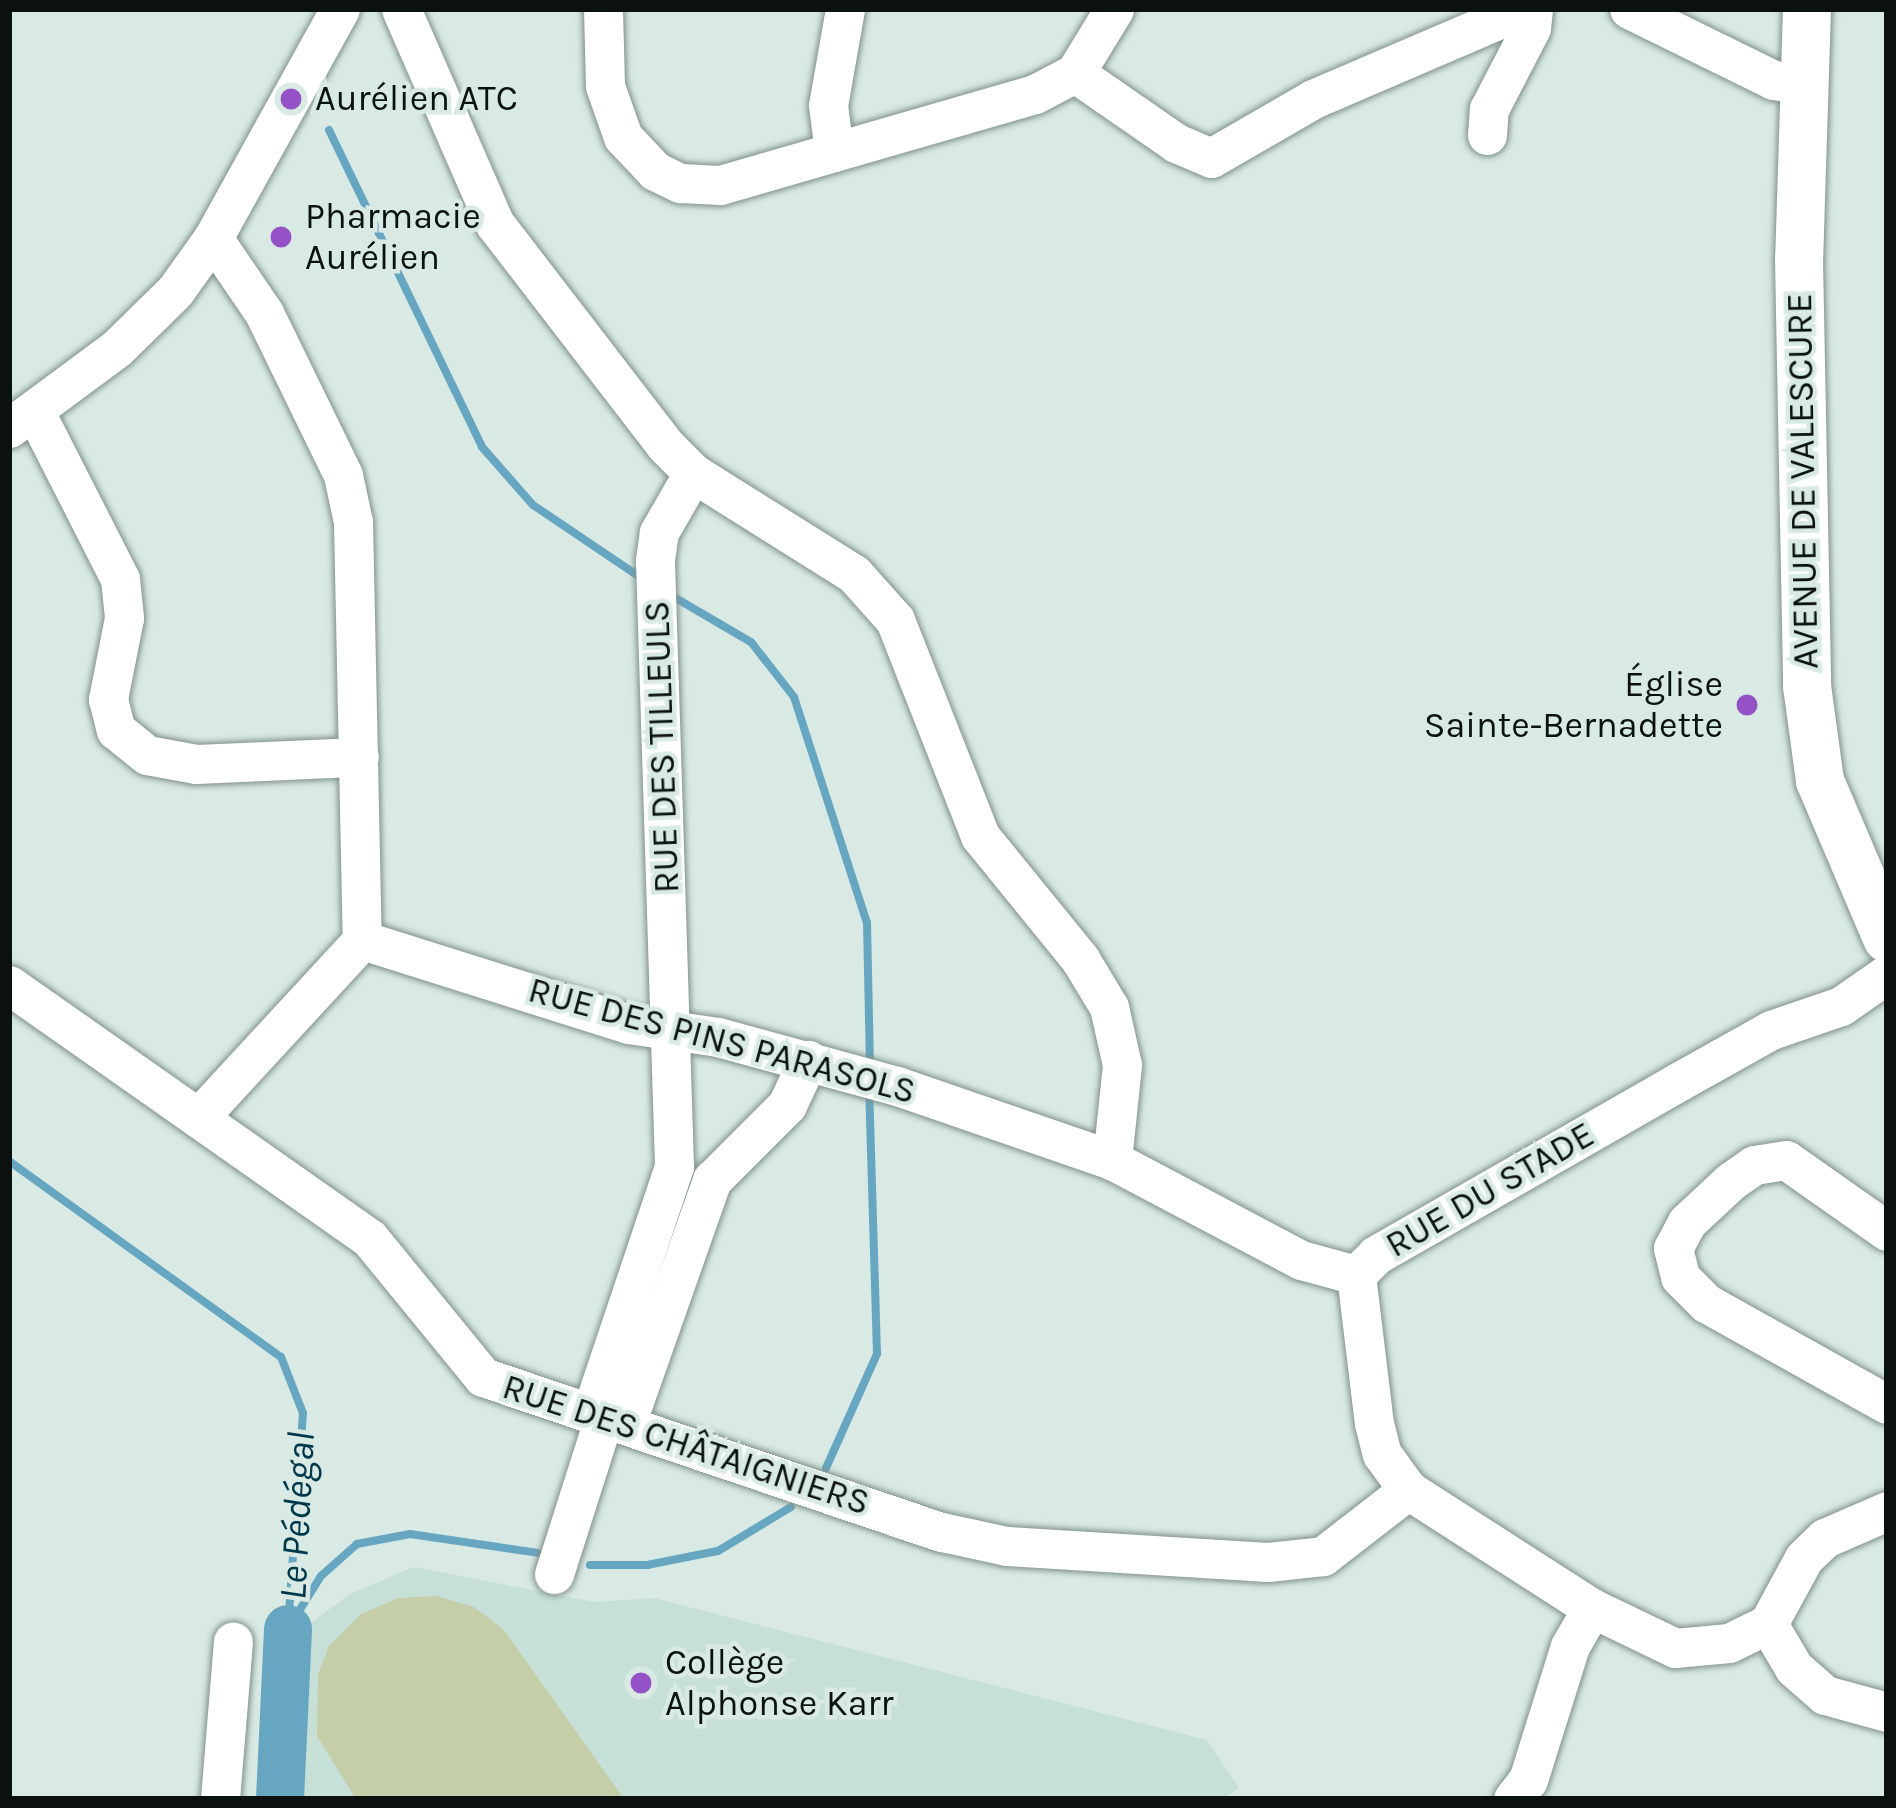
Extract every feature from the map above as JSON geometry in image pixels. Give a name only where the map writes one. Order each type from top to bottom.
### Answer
[{"type":"main road","name":"AVENUE DE VALESCURE","points":[[1807,9],[1807,686],[1820,781],[1887,938]]},
{"type":"street","points":[[340,9],[214,238],[117,349],[22,419],[120,578],[124,618],[108,699],[116,730],[147,755],[196,764],[359,757]]},
{"type":"street","points":[[401,9],[495,224],[693,473],[854,574],[895,620],[980,836],[1081,959],[1109,1007],[1122,1065],[1112,1160]]},
{"type":"street","points":[[603,9],[605,86],[623,137],[655,171],[680,183],[720,185],[1035,94],[1076,74],[1114,9]]},
{"type":"street","points":[[834,152],[828,105],[845,9]]},
{"type":"street","points":[[1076,74],[1211,158],[1351,81],[1523,9]]},
{"type":"street","points":[[1487,135],[1489,109],[1532,28],[1533,9]]},
{"type":"street","points":[[1629,9],[1773,80],[1804,84]]},
{"type":"street","points":[[198,1118],[362,940],[353,522],[343,475],[240,268],[214,238]]},
{"type":"street","name":"RUE DES TILLEULS","points":[[674,1166],[655,560],[659,532],[693,473]]},
{"type":"street","name":"RUE DES PINS PARASOLS","points":[[362,940],[668,1031],[897,1086],[1112,1160],[1301,1260],[1356,1275]]},
{"type":"street","name":"RUE DU STADE","points":[[1768,1624],[1729,1643],[1675,1648],[1592,1608],[1408,1490],[1382,1454],[1374,1423],[1356,1275],[1376,1255],[1678,1082],[1771,1030],[1841,1006],[1887,974]]},
{"type":"street","name":"RUE DES CHÂTAIGNIERS","points":[[9,986],[370,1239],[483,1377],[608,1415],[942,1532],[1007,1546],[1268,1562],[1323,1556],[1408,1490]]},
{"type":"street","points":[[608,1415],[712,1180],[826,1066]]},
{"type":"street","points":[[1887,1231],[1786,1160],[1754,1165],[1730,1182],[1687,1222],[1673,1248],[1680,1277],[1706,1303],[1887,1404]]},
{"type":"street","points":[[554,1574],[608,1415],[674,1166],[712,1180]]},
{"type":"street","points":[[1887,1511],[1825,1538],[1804,1558],[1768,1624],[1794,1668],[1825,1695],[1887,1712]]},
{"type":"street","points":[[1513,1799],[1528,1780],[1570,1646],[1592,1608]]},
{"type":"street","points":[[220,1799],[233,1642]]},
{"type":"shaded area","name":"Collège Alphonse Karr","points":[[414,1567],[595,1602],[654,1598],[1207,1740],[1239,1788],[1223,1799],[295,1799],[308,1625],[350,1594]]},
{"type":"green space","points":[[436,1596],[474,1607],[504,1630],[624,1799],[356,1799],[317,1736],[318,1674],[329,1646],[361,1614],[399,1598]]},
{"type":"waterway","points":[[329,130],[482,447],[533,505],[644,580]]},
{"type":"waterway","points":[[667,593],[751,642],[794,697],[867,923],[870,1067]]},
{"type":"waterway","points":[[826,1468],[877,1354],[869,1088]]},
{"type":"waterway","name":"Le Pédégal","points":[[9,1161],[281,1357],[303,1413],[288,1629]]},
{"type":"waterway","points":[[590,1565],[647,1565],[718,1551],[791,1507]]},
{"type":"waterway","points":[[289,1627],[321,1576],[357,1544],[410,1534],[538,1553]]},
{"type":"waterway","name":"Le Pédégal","points":[[280,1799],[288,1629]]},
{"type":"place","name":"Aurélien ATC","points":[[291,99]]},
{"type":"place","name":"Pharmacie Aurélien","points":[[281,237]]},
{"type":"place","name":"Église Sainte-Bernadette","points":[[1747,705]]},
{"type":"place","name":"Collège Alphonse Karr","points":[[641,1683]]}]
